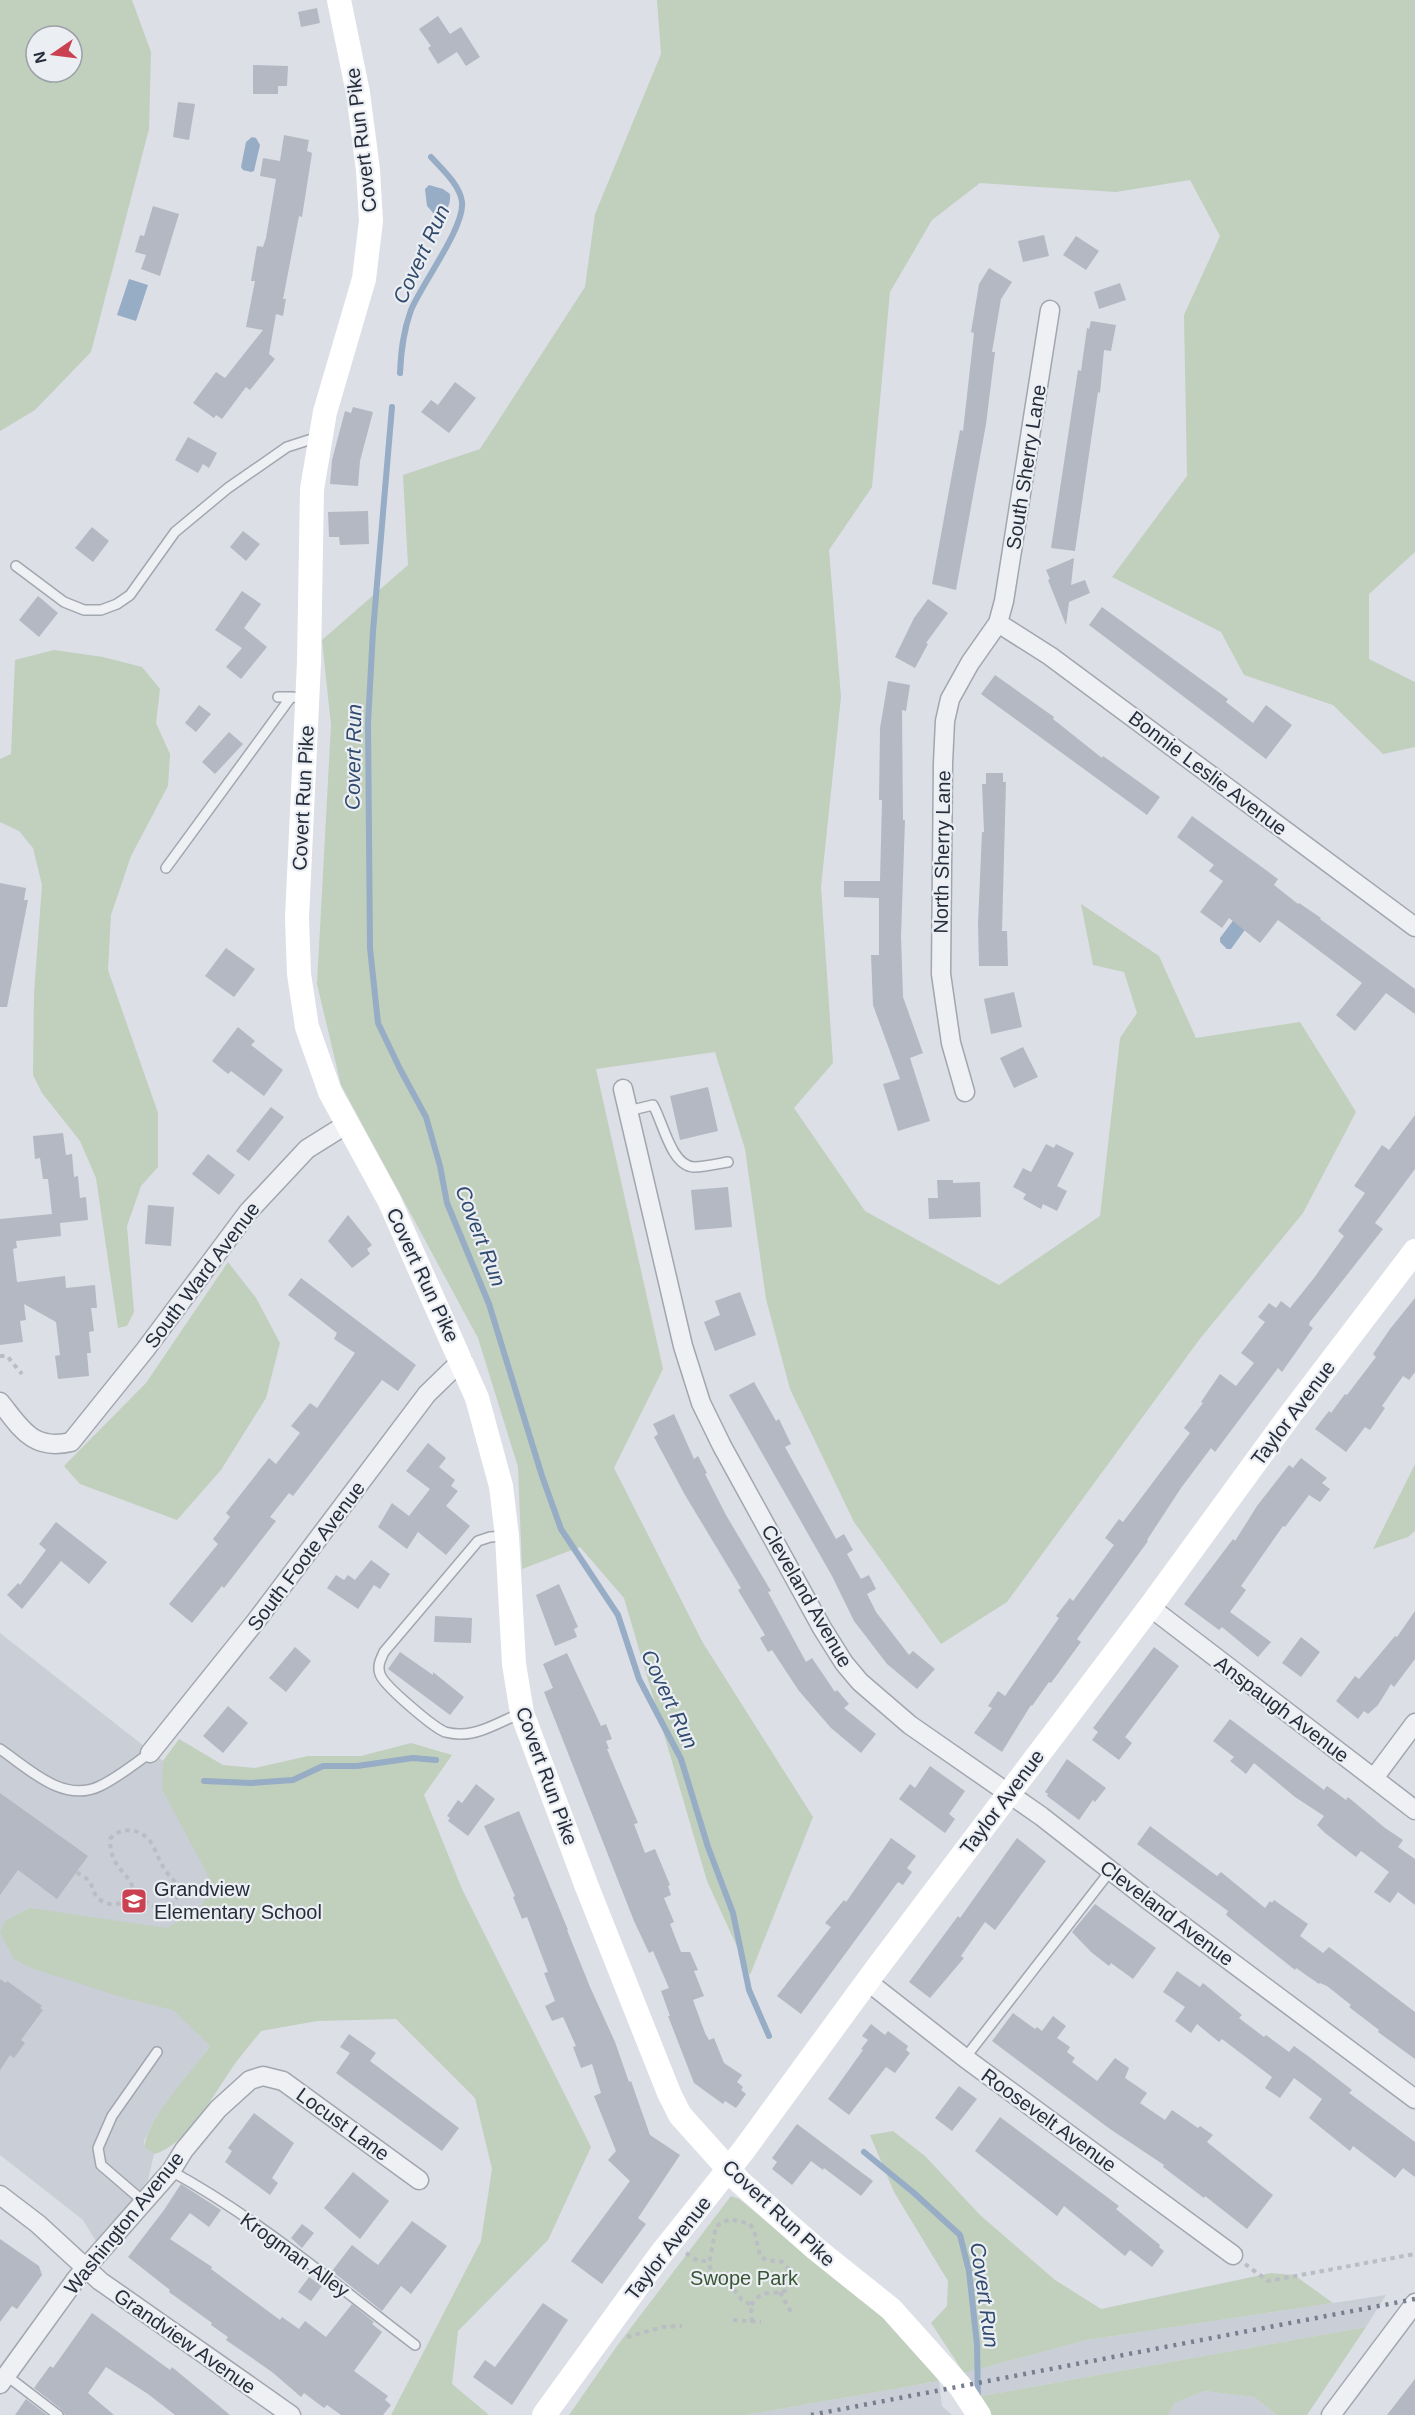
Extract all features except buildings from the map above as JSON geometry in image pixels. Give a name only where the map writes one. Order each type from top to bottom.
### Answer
[{"type":"street","name":"Covert Run Pike","points":[[339,0],[358,93],[368,170],[371,220],[364,279],[331,391],[312,489],[299,697],[297,918],[299,974],[307,1027],[330,1092],[389,1200],[477,1398],[501,1486],[507,1536],[514,1664],[522,1713],[587,1887],[669,2093],[680,2115],[729,2169],[792,2229],[891,2309],[960,2386],[972,2412]]},
{"type":"street","name":"South Sherry Lane","points":[[998,623],[1006,588],[1050,310]]},
{"type":"street","name":"Bonnie Leslie Avenue","points":[[998,623],[1050,656],[1415,927]]},
{"type":"street","name":"North Sherry Lane","points":[[965,1092],[951,1044],[941,974],[945,721],[950,699],[970,663],[998,623]]},
{"type":"street","name":"Cleveland Avenue","points":[[623,1089],[682,1346],[701,1402],[722,1446],[844,1664],[860,1682],[910,1725],[1009,1794],[1415,2099]]},
{"type":"street","name":"South Ward Avenue","points":[[0,1402],[26,1435],[37,1442],[61,1444],[71,1442],[146,1350],[248,1212],[307,1149],[347,1124]]},
{"type":"street","name":"Taylor Avenue","points":[[544,2415],[660,2255],[729,2169],[867,1982],[1150,1608],[1290,1415],[1415,1251]]},
{"type":"street","name":"South Foote Avenue","points":[[150,1753],[250,1630],[427,1394],[462,1360]]},
{"type":"street","name":"Anspaugh Avenue","points":[[1150,1608],[1415,1810]]},
{"type":"street","points":[[1374,1778],[1415,1723]]},
{"type":"street","name":"Roosevelt Avenue","points":[[867,1982],[965,2058],[1233,2255]]},
{"type":"street","name":"Washington Avenue","points":[[3,2380],[85,2269],[171,2171],[184,2150],[218,2109],[250,2079],[263,2076]]},
{"type":"street","name":"Locust Lane","points":[[263,2076],[283,2081],[419,2180]]},
{"type":"street","name":"Grandview Avenue","points":[[0,2195],[38,2224],[100,2281],[291,2415]]},
{"type":"street","points":[[1331,2415],[1415,2303]]},
{"type":"lane","points":[[16,566],[64,602],[84,610],[100,610],[117,604],[130,595],[176,532],[228,488],[287,447],[321,436]]},
{"type":"lane","points":[[278,697],[299,697]]},
{"type":"lane","points":[[166,868],[299,697]]},
{"type":"lane","points":[[628,1111],[654,1105],[673,1152],[679,1161],[692,1167],[728,1162]]},
{"type":"lane","points":[[507,1536],[478,1540],[384,1652],[379,1661],[379,1667],[384,1681],[416,1711],[445,1732],[472,1733],[522,1713]]},
{"type":"lane","points":[[0,1749],[57,1788],[84,1792],[100,1786],[150,1753]]},
{"type":"lane","points":[[965,2058],[1111,1870]]},
{"type":"lane","points":[[144,2202],[101,2165],[98,2148],[112,2116],[157,2052]]},
{"type":"lane","name":"Krogman Alley","points":[[171,2171],[261,2229],[323,2273],[415,2346]]},
{"type":"lane","points":[[3,2380],[58,2415]]},
{"type":"path","points":[[0,1356],[7,1356],[22,1374]]},
{"type":"path","points":[[77,1872],[89,1881],[97,1897],[105,1903],[112,1905],[131,1897],[134,1892],[133,1886],[114,1862],[110,1839],[115,1832],[125,1829],[138,1833],[149,1840],[166,1871],[175,1881],[178,1892],[175,1902],[159,1908],[134,1892]]},
{"type":"path","points":[[709,2217],[716,2226],[709,2265],[713,2275],[751,2305]]},
{"type":"path","points":[[750,2224],[756,2217]]},
{"type":"path","points":[[716,2226],[730,2219],[742,2220],[750,2224],[760,2256],[766,2260],[783,2262],[790,2270],[792,2278],[790,2286],[780,2292],[762,2294],[751,2305],[752,2322]]},
{"type":"path","points":[[1233,2255],[1268,2281],[1415,2254]]},
{"type":"path","points":[[780,2292],[793,2316]]},
{"type":"path","points":[[733,2320],[761,2322]]},
{"type":"path","points":[[591,2349],[663,2327],[682,2326]]},
{"type":"shaded area","name":"Grandview Elementary School","points":[[0,1633],[298,1863],[182,2018],[210,2046],[151,2126],[144,2141],[145,2148],[154,2154],[148,2180],[114,2225],[97,2243],[83,2220],[0,2155]]},
{"type":"shaded area","points":[[1386,2295],[1366,2327],[976,2397],[964,2373],[1087,2340]]},
{"type":"shaded area","points":[[939,2381],[942,2406],[952,2415],[746,2415]]},
{"type":"shaded area","points":[[1204,2391],[1254,2397],[1277,2415],[1168,2415],[1175,2403]]},
{"type":"green space","points":[[0,0],[132,0],[151,52],[149,129],[91,352],[35,410],[0,431]]},
{"type":"green space","points":[[657,0],[1415,0],[1415,552],[1369,594],[1369,659],[1415,682],[1415,747],[1383,754],[1333,705],[1244,675],[1221,632],[1112,577],[1187,476],[1184,315],[1220,236],[1190,180],[1116,192],[980,183],[932,220],[890,292],[872,487],[829,550],[841,697],[821,887],[833,1063],[794,1108],[865,1211],[999,1285],[1100,1216],[1120,1038],[1137,1013],[1124,972],[1093,965],[1081,904],[1159,956],[1196,1038],[1300,1022],[1356,1112],[1303,1213],[1199,1340],[1007,1602],[941,1644],[854,1522],[790,1389],[766,1299],[745,1149],[715,1052],[596,1069],[663,1369],[614,1468],[703,1643],[813,1817],[750,1975],[707,1881],[624,1598],[580,1547],[522,1569],[518,1467],[478,1338],[341,1085],[317,984],[331,725],[322,640],[408,565],[403,475],[480,449],[585,287],[595,214],[661,54]]},
{"type":"green space","points":[[54,650],[103,657],[142,667],[160,689],[156,723],[170,754],[168,786],[131,856],[111,915],[108,970],[158,1113],[158,1167],[141,1186],[127,1226],[134,1312],[127,1326],[118,1328],[96,1178],[80,1141],[42,1093],[33,1075],[34,993],[42,885],[33,848],[19,831],[0,822],[0,759],[11,754],[15,660]]},
{"type":"green space","points":[[228,1262],[256,1298],[280,1343],[266,1398],[221,1470],[177,1520],[80,1484],[64,1466],[146,1383]]},
{"type":"green space","points":[[1415,1464],[1415,1531],[1408,1537],[1373,1549]]},
{"type":"green space","points":[[179,1739],[223,1765],[255,1768],[308,1756],[361,1756],[411,1743],[452,1755],[424,1795],[462,1889],[591,2147],[548,2240],[458,2331],[452,2384],[489,2415],[391,2415],[481,2241],[492,2169],[475,2098],[396,2019],[317,2021],[261,2031],[235,2063],[188,2130],[166,2149],[154,2154],[145,2148],[152,2125],[171,2096],[210,2046],[173,2010],[121,1997],[31,1968],[14,1959],[0,1933],[5,1921],[30,1908],[167,1928],[201,1907],[212,1883],[162,1789],[163,1761]]},
{"type":"green space","points":[[893,2131],[925,2156],[980,2215],[1055,2280],[1101,2309],[1271,2273],[1294,2275],[1333,2303],[1087,2340],[964,2373],[931,2323],[947,2306],[948,2281],[894,2192],[870,2135]]},
{"type":"green space","name":"Swope Park","points":[[731,2196],[739,2199],[899,2329],[939,2381],[746,2415],[569,2415],[617,2346]]},
{"type":"green space","points":[[1366,2327],[1307,2415],[1277,2415],[1254,2397],[1204,2391],[1175,2403],[1168,2415],[992,2415],[976,2397]]},
{"type":"water","points":[[252,137],[256,138],[260,145],[254,171],[251,172],[241,167],[246,142]]},
{"type":"water","points":[[429,185],[443,189],[450,194],[450,202],[442,213],[435,215],[427,206],[425,189]]},
{"type":"water","points":[[129,279],[148,285],[136,321],[117,315]]},
{"type":"water","points":[[1235,918],[1247,927],[1231,949],[1227,949],[1220,942],[1220,938]]},
{"type":"waterway","name":"Covert Run","points":[[400,373],[403,342],[411,310],[450,241],[461,213],[462,202],[458,189],[431,157]]},
{"type":"waterway","name":"Covert Run","points":[[392,407],[373,631],[368,723],[370,948],[378,1023],[426,1117],[440,1166],[447,1203],[489,1304],[542,1476],[561,1529],[618,1615],[639,1679],[681,1759],[708,1847],[733,1913],[749,1990],[769,2036]]},
{"type":"waterway","points":[[204,1781],[251,1783],[293,1780],[323,1766],[357,1766],[413,1758],[436,1760]]},
{"type":"waterway","name":"Covert Run","points":[[864,2152],[960,2235],[969,2271],[977,2345],[978,2400]]},
{"type":"railway","points":[[811,2415],[1415,2299]]},
{"type":"place","name":"Grandview Elementary School","points":[[134,1901]]}]
